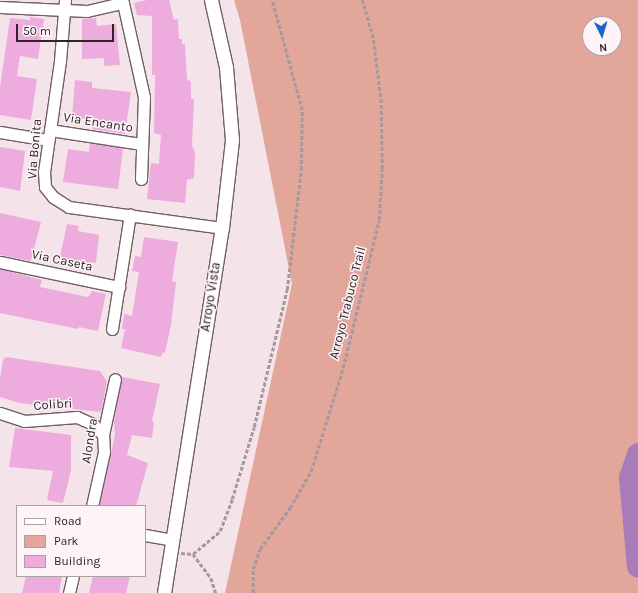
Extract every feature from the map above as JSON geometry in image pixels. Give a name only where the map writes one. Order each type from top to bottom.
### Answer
[{"type":"street","name":"Arroyo Vista","points":[[164,593],[222,228],[232,140],[231,104],[225,60],[211,0]]},
{"type":"street","name":"Via Encanto","points":[[65,6],[87,11],[123,3],[144,97],[141,179]]},
{"type":"street","name":"Via Bonita","points":[[65,6],[49,135],[45,187],[53,197],[69,207],[130,214],[222,228]]},
{"type":"street","points":[[0,7],[65,6]]},
{"type":"street","name":"Via Encanto","points":[[0,132],[142,144]]},
{"type":"street","points":[[112,329],[130,214]]},
{"type":"street","name":"Via Caseta","points":[[0,262],[119,287]]},
{"type":"street","name":"Alondra","points":[[92,505],[104,452],[103,435],[115,379]]},
{"type":"street","name":"Colibri","points":[[0,413],[24,421],[77,417],[93,424],[103,435]]},
{"type":"street","points":[[146,535],[172,546]]},
{"type":"street","points":[[69,593],[73,577]]},
{"type":"path","points":[[194,554],[220,531],[232,499],[254,427],[287,290],[301,170],[302,110],[272,0]]},
{"type":"path","name":"Arroyo Trabuco Trail","points":[[253,593],[253,569],[260,550],[290,508],[310,471],[343,368],[378,220],[382,169],[381,103],[373,38],[362,0]]},
{"type":"path","points":[[172,546],[194,554],[211,578],[216,593]]},
{"type":"green space","points":[[234,0],[638,0],[638,593],[225,593],[292,284],[240,20]]},
{"type":"building","points":[[147,0],[169,0],[174,20],[178,19],[179,39],[182,39],[182,44],[185,44],[187,79],[191,82],[191,99],[194,99],[192,145],[195,153],[194,178],[187,180],[185,203],[147,199],[151,163],[159,164],[161,135],[154,133],[155,75],[152,75],[152,16],[137,15],[134,3]]},
{"type":"building","points":[[30,17],[44,19],[38,59],[20,56],[17,76],[37,79],[31,120],[0,115],[0,87],[10,18],[30,20]]},
{"type":"building","points":[[96,18],[97,26],[116,24],[120,65],[104,66],[104,58],[82,59],[82,19]]},
{"type":"building","points":[[75,80],[92,82],[92,88],[131,92],[125,134],[92,129],[92,120],[72,117]]},
{"type":"building","points":[[90,143],[123,148],[118,189],[63,182],[68,149],[89,152]]},
{"type":"building","points":[[0,147],[25,151],[20,191],[0,187]]},
{"type":"building","points":[[0,213],[41,222],[31,261],[0,255]]},
{"type":"building","points":[[67,224],[79,226],[78,231],[99,235],[96,263],[90,262],[89,266],[75,264],[75,267],[58,265]]},
{"type":"building","points":[[144,237],[178,242],[172,281],[176,282],[171,325],[165,353],[163,352],[161,357],[121,348],[125,329],[122,329],[124,314],[132,316],[139,272],[132,271],[135,256],[141,257]]},
{"type":"building","points":[[0,269],[42,280],[40,287],[88,297],[92,291],[106,294],[98,331],[79,327],[78,329],[0,313]]},
{"type":"building","points":[[6,357],[100,371],[107,382],[101,412],[19,403],[0,397],[0,379],[3,360]]},
{"type":"building","points":[[122,377],[160,384],[152,421],[154,422],[152,438],[132,435],[127,455],[148,463],[136,505],[99,505],[115,435],[114,422]]},
{"type":"building","points":[[15,428],[71,435],[71,470],[63,503],[47,500],[53,471],[9,467]]},
{"type":"building","points":[[26,577],[62,577],[59,593],[22,593]]},
{"type":"building","points":[[93,577],[130,577],[126,593],[89,593]]},
{"type":"waterway","points":[[638,454],[630,477],[638,566]]}]
